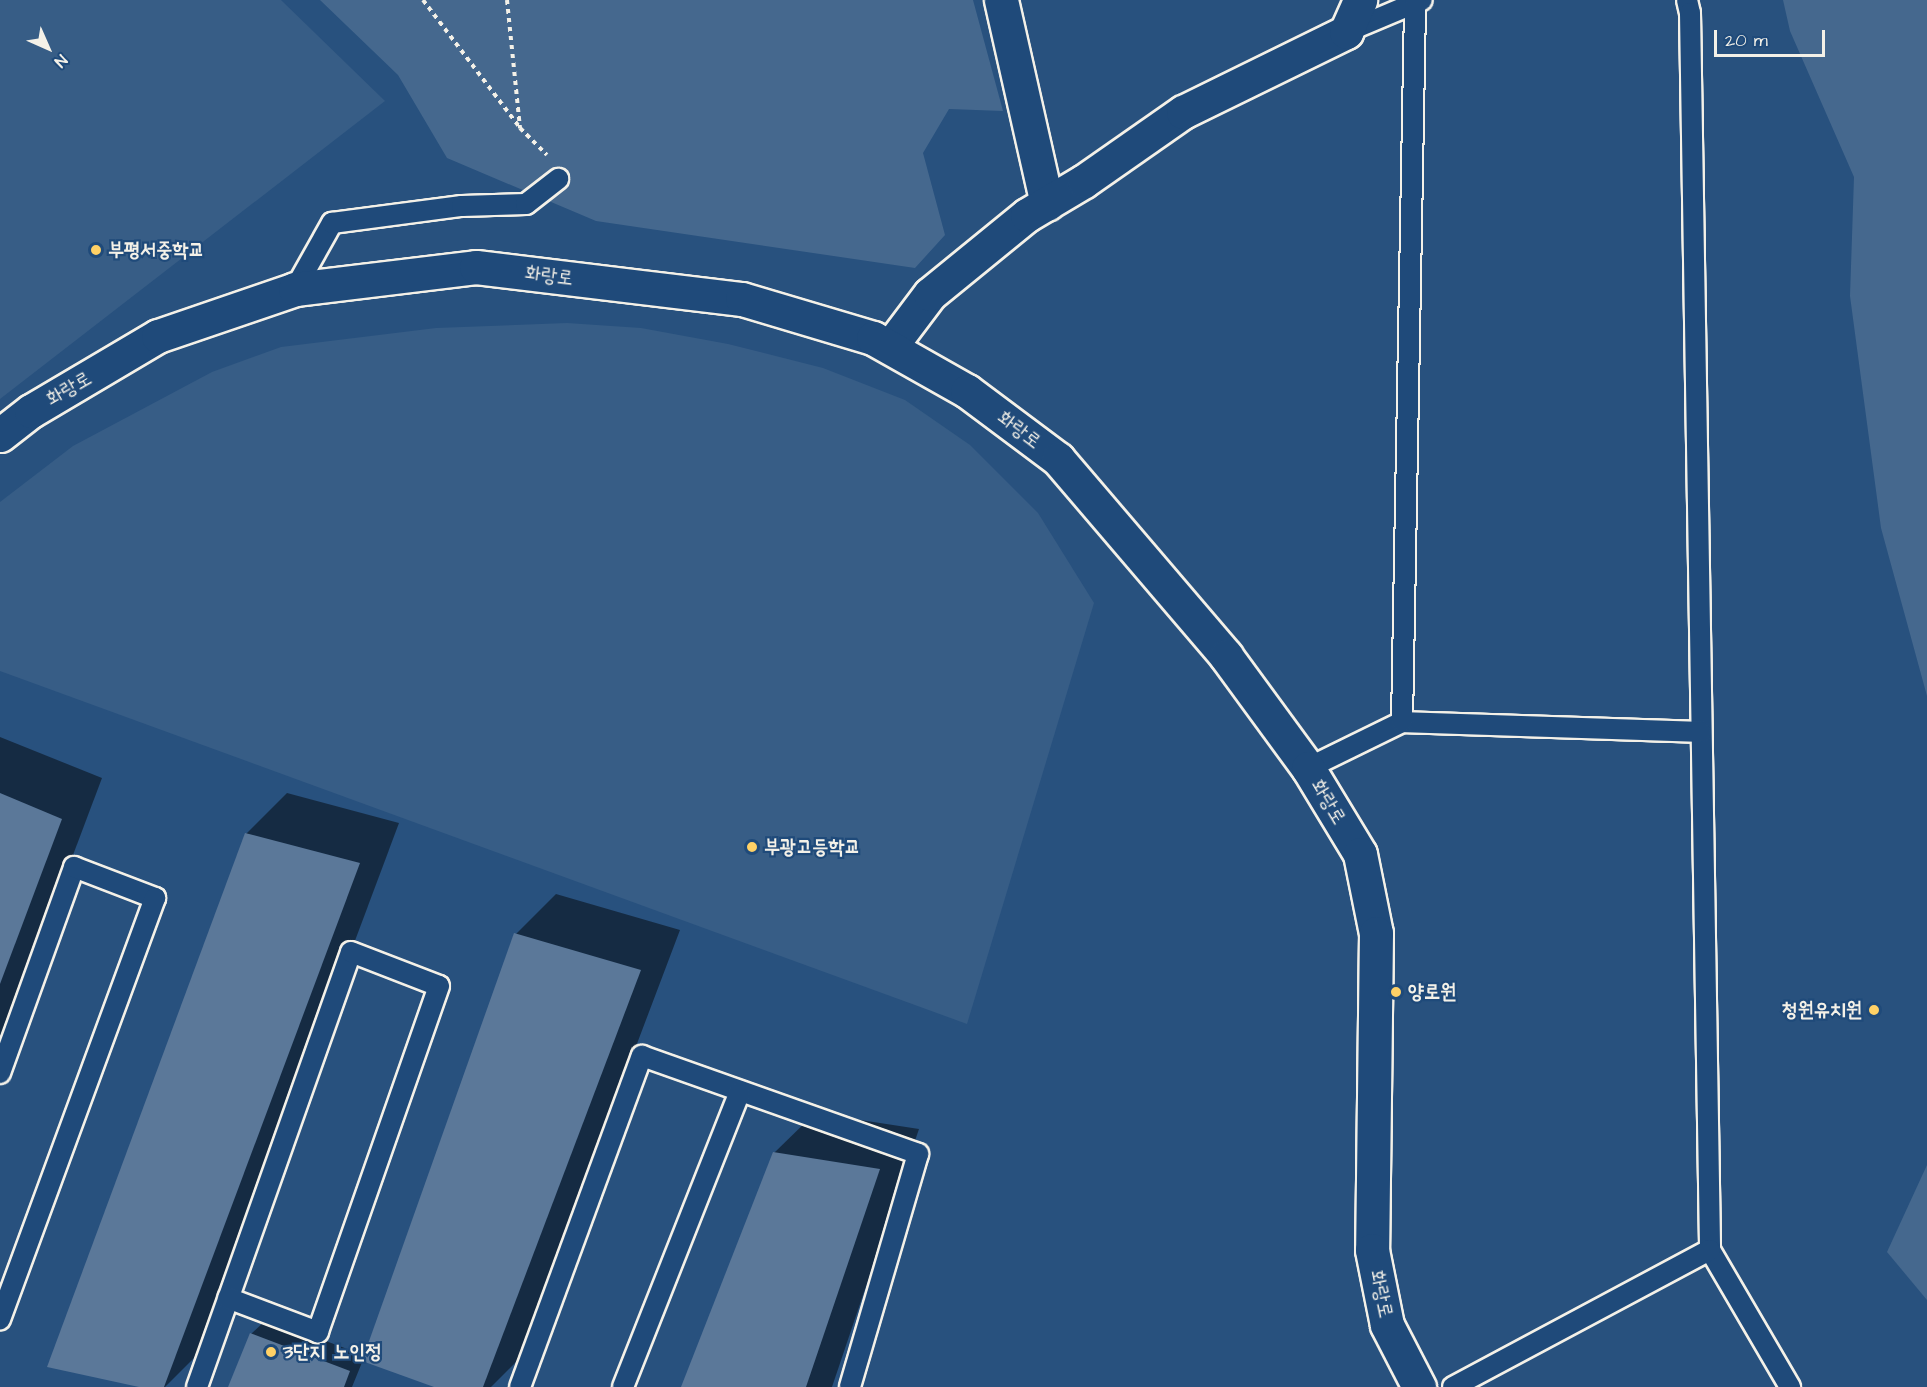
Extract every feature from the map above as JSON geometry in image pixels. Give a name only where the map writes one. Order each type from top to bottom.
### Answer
[{"type":"street","points":[[1001,0],[1047,204]]},
{"type":"street","points":[[890,347],[930,294],[1027,215],[1047,204],[1183,112],[1346,33],[1360,0]]},
{"type":"street","name":"화랑로","points":[[0,435],[31,411],[158,336],[295,289],[476,267],[742,298],[873,338],[967,391],[1058,459],[1226,656],[1308,768],[1360,854],[1376,933],[1372,1250],[1387,1325],[1419,1387]]},
{"type":"lane","points":[[1687,0],[1690,13],[1710,1250],[1790,1387]]},
{"type":"lane","points":[[1346,33],[1418,2],[1402,722]]},
{"type":"lane","points":[[295,289],[332,223],[462,206],[526,204],[558,179]]},
{"type":"lane","points":[[1308,768],[1402,722],[1701,732]]},
{"type":"lane","points":[[0,1073],[74,867],[155,898],[0,1319]]},
{"type":"lane","points":[[197,1387],[228,1298],[351,952],[439,986],[318,1332],[228,1298]]},
{"type":"lane","points":[[520,1387],[642,1056],[918,1154],[850,1387]]},
{"type":"lane","points":[[623,1387],[740,1091]]},
{"type":"lane","points":[[1453,1387],[1710,1250]]},
{"type":"path","points":[[423,0],[520,128],[544,149],[558,179]]},
{"type":"path","points":[[507,0],[520,128]]},
{"type":"shaded area","name":"부평서중학교","points":[[0,0],[281,0],[385,101],[0,399]]},
{"type":"shaded area","points":[[320,0],[973,0],[1003,111],[949,109],[923,153],[945,235],[915,268],[596,221],[447,158],[398,75]]},
{"type":"shaded area","points":[[1783,0],[1927,0],[1927,696],[1881,528],[1850,296],[1854,177],[1790,31]]},
{"type":"shaded area","name":"부광고등학교","points":[[567,323],[641,328],[728,344],[823,368],[905,400],[970,445],[1038,513],[1094,603],[967,1024],[0,671],[0,502],[73,446],[212,372],[281,347],[436,328]]},
{"type":"shaded area","points":[[1927,1165],[1927,1300],[1887,1252]]},
{"type":"building","points":[[0,793],[62,819],[0,984]]},
{"type":"building","points":[[245,833],[360,863],[164,1387],[139,1387],[47,1367]]},
{"type":"building","points":[[514,933],[641,970],[483,1387],[434,1387],[362,1361]]},
{"type":"building","points":[[773,1152],[880,1169],[806,1387],[681,1387]]},
{"type":"building","name":"3단지 노인정","points":[[250,1333],[350,1371],[344,1387],[228,1387]]},
{"type":"place","name":"부평서중학교","points":[[96,250]]},
{"type":"place","name":"부광고등학교","points":[[752,847]]},
{"type":"place","name":"양로원","points":[[1396,992]]},
{"type":"place","name":"청원유치원","points":[[1874,1010]]},
{"type":"place","name":"3단지 노인정","points":[[271,1352]]}]
